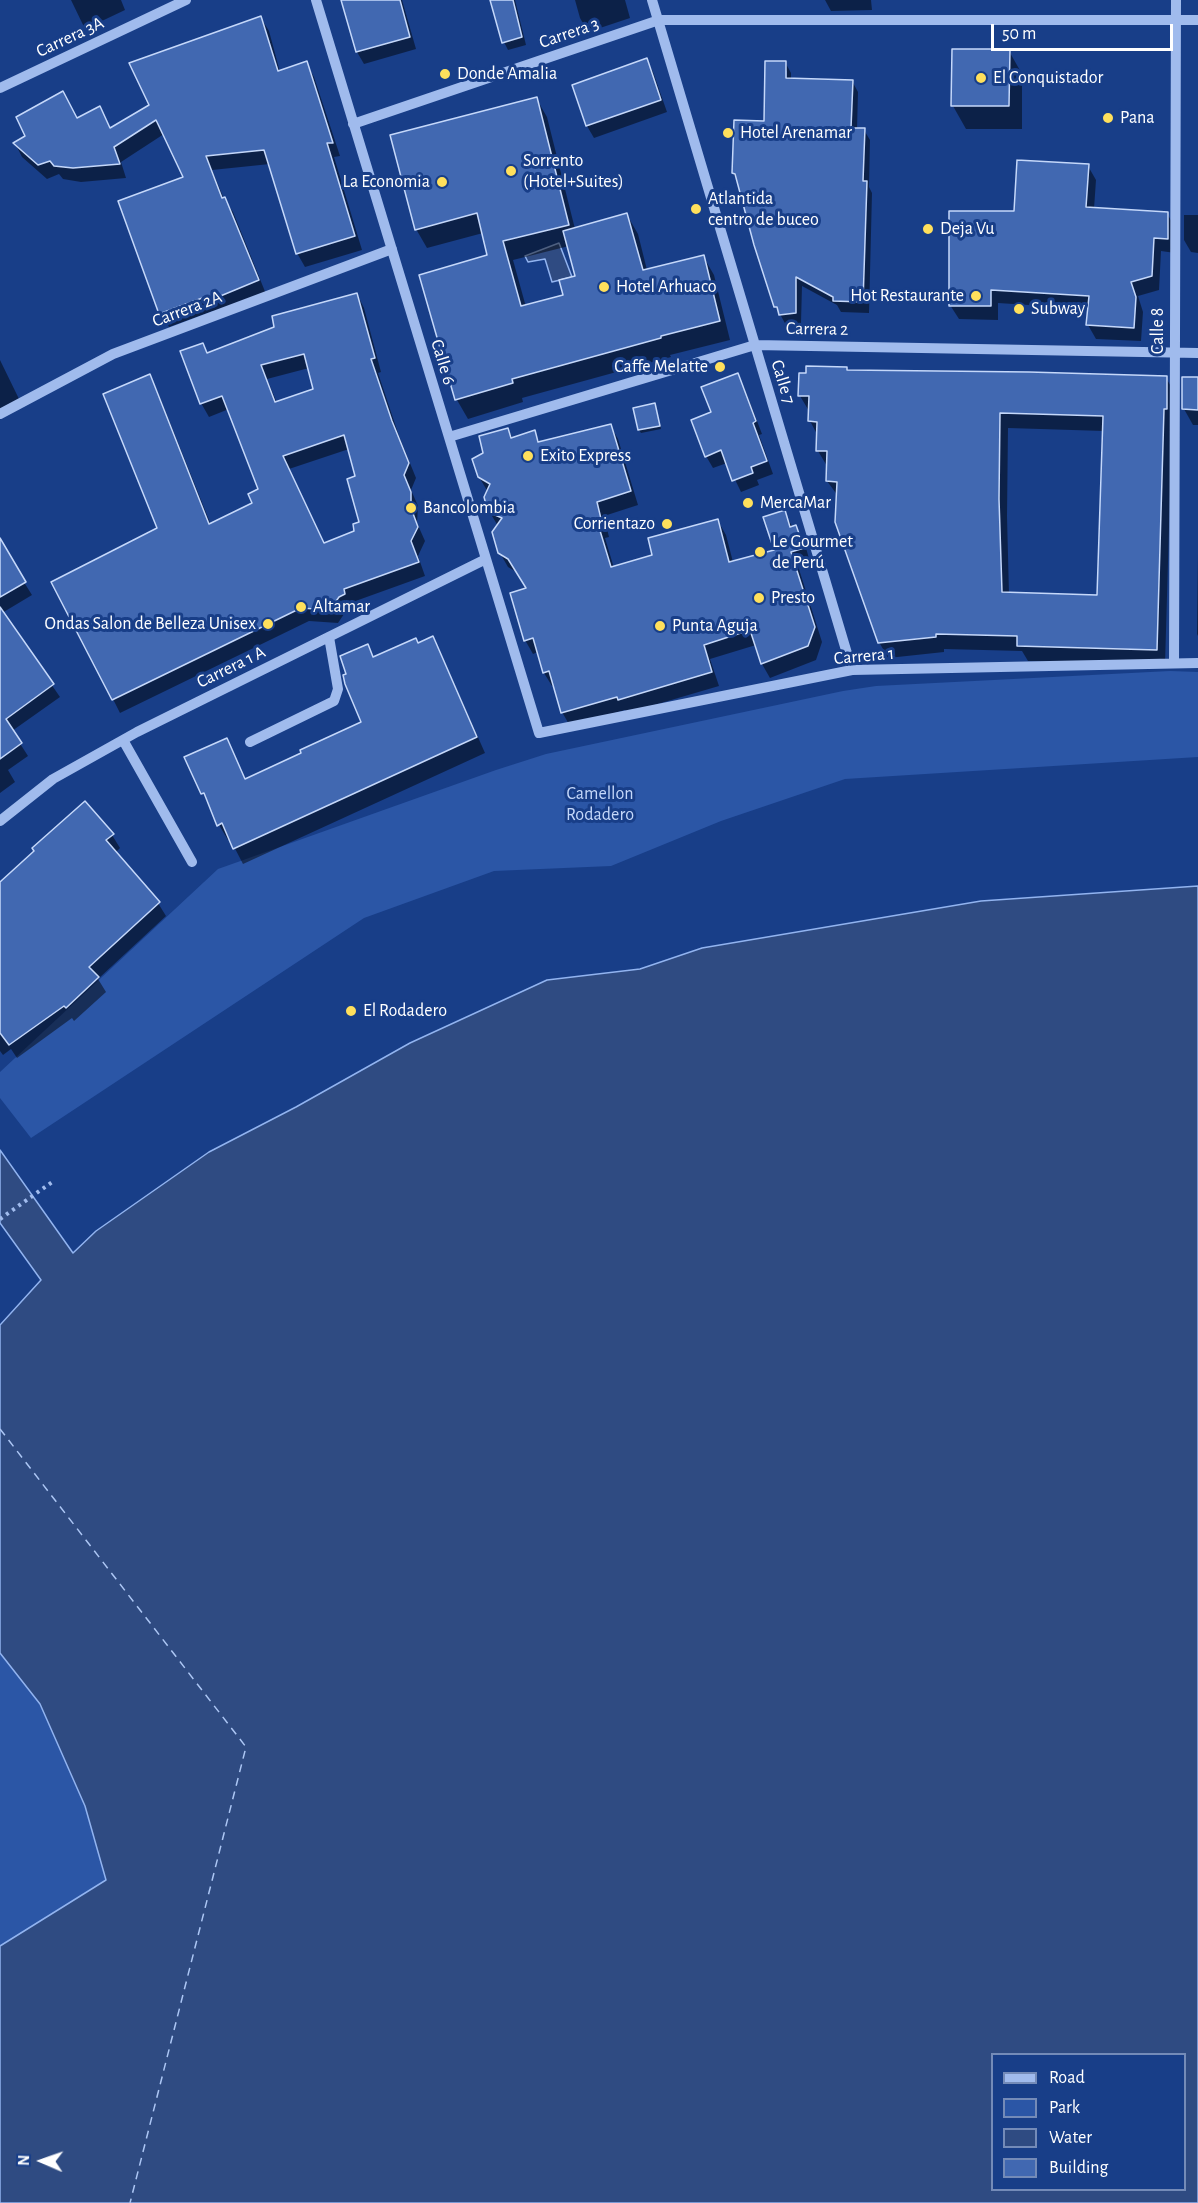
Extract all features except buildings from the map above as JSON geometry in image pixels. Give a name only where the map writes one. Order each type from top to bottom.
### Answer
[{"type":"street","name":"Carrera 3A","points":[[0,88],[186,0]]},
{"type":"street","name":"Calle 6","points":[[316,0],[539,733]]},
{"type":"street","name":"Calle 7","points":[[652,0],[852,670]]},
{"type":"street","name":"Calle 8","points":[[1174,663],[1176,0]]},
{"type":"street","name":"Carrera 3","points":[[354,124],[659,20],[1198,20]]},
{"type":"street","name":"Carrera 2A","points":[[0,414],[113,354],[392,249]]},
{"type":"street","name":"Carrera 2","points":[[449,437],[755,345],[1198,353]]},
{"type":"street","name":"Carrera 1 A","points":[[0,821],[53,779],[123,740],[486,559]]},
{"type":"street","points":[[250,742],[334,701],[338,689],[329,637]]},
{"type":"street","name":"Carrera 1","points":[[539,733],[852,670],[1198,663]]},
{"type":"street","points":[[123,740],[192,862]]},
{"type":"path","points":[[0,1219],[55,1180]]},
{"type":"green space","name":"Camellon Rodadero","points":[[1170,671],[1198,672],[1198,757],[845,779],[721,821],[611,866],[494,871],[364,918],[31,1138],[0,1098],[0,1072],[218,869],[546,754],[843,691],[876,686]]},
{"type":"green space","points":[[0,1653],[40,1704],[85,1806],[106,1880],[0,1946]]},
{"type":"water","points":[[559,243],[572,277],[552,282],[545,259],[528,262],[525,256]]},
{"type":"water","points":[[1198,886],[1198,2203],[0,2203],[0,1946],[106,1880],[85,1806],[40,1704],[0,1653],[0,1325],[41,1280],[0,1223],[0,1150],[73,1253],[96,1231],[209,1152],[296,1107],[410,1043],[547,980],[640,969],[702,948],[981,901]]},
{"type":"ferry route","points":[[0,1429],[246,1747],[130,2203]]},
{"type":"place","name":"Donde Amalia","points":[[445,74]]},
{"type":"place","name":"El Conquistador","points":[[981,78]]},
{"type":"place","name":"Pana","points":[[1108,118]]},
{"type":"place","name":"Hotel Arenamar","points":[[728,133]]},
{"type":"place","name":"Sorrento (Hotel+Suites)","points":[[511,171]]},
{"type":"place","name":"La Economia","points":[[442,182]]},
{"type":"place","name":"Atlantida centro de buceo","points":[[696,209]]},
{"type":"place","name":"Deja Vu","points":[[928,229]]},
{"type":"place","name":"Hotel Arhuaco","points":[[604,287]]},
{"type":"place","name":"Hot Restaurante","points":[[976,296]]},
{"type":"place","name":"Subway","points":[[1019,309]]},
{"type":"place","name":"Caffe Melatte","points":[[720,367]]},
{"type":"place","name":"Exito Express","points":[[528,456]]},
{"type":"place","name":"MercaMar","points":[[748,503]]},
{"type":"place","name":"Bancolombia","points":[[411,508]]},
{"type":"place","name":"Corrientazo","points":[[667,524]]},
{"type":"place","name":"Le Gourmet de Perú","points":[[760,552]]},
{"type":"place","name":"Presto","points":[[759,598]]},
{"type":"place","name":"Altamar","points":[[301,607]]},
{"type":"place","name":"Ondas Salon de Belleza Unisex","points":[[268,624]]},
{"type":"place","name":"Punta Aguja","points":[[660,626]]},
{"type":"place","name":"El Rodadero","points":[[351,1011]]}]
